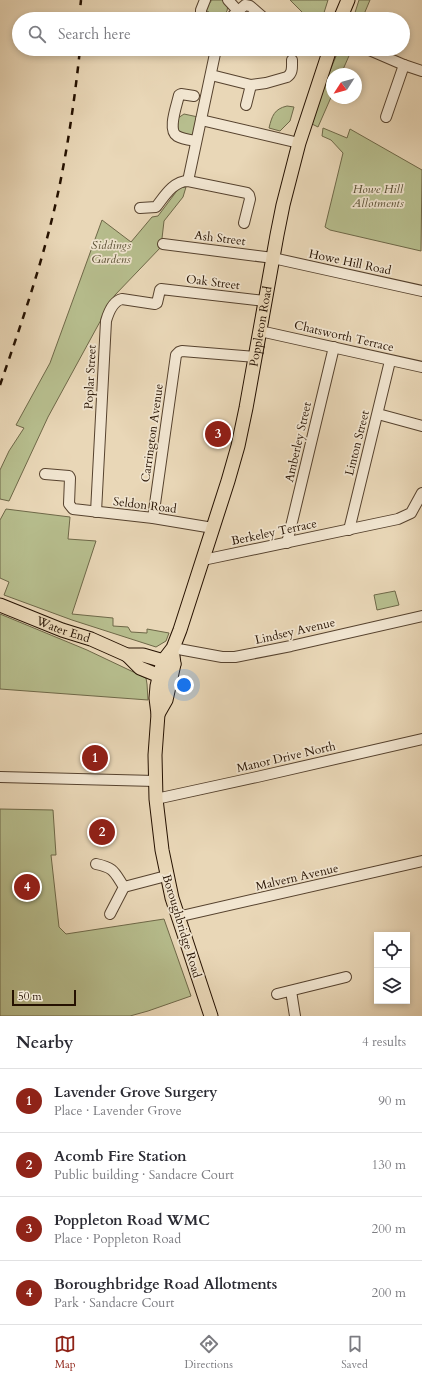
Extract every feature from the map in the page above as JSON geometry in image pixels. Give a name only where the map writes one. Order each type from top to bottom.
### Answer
[{"type":"main road","points":[[343,12],[348,0]]},
{"type":"main road","name":"Poppleton Road","points":[[190,604],[238,446],[256,357],[280,220],[299,143],[328,56]]},
{"type":"main road","name":"Boroughbridge Road","points":[[190,604],[156,698],[158,714],[155,780],[160,840],[166,876],[177,917],[211,1016]]},
{"type":"main road","name":"Water End","points":[[0,605],[62,630],[90,639],[127,655],[140,668],[164,678]]},
{"type":"main road","name":"Water End","points":[[127,655],[143,655],[168,663]]},
{"type":"street","points":[[201,12],[205,0]]},
{"type":"street","points":[[228,0],[242,8]]},
{"type":"street","points":[[237,12],[242,8],[250,6],[257,12]]},
{"type":"street","points":[[188,182],[215,56]]},
{"type":"street","points":[[383,56],[422,71]]},
{"type":"street","points":[[211,75],[251,85],[266,83],[287,77],[292,71],[292,60]]},
{"type":"street","points":[[386,117],[404,65]]},
{"type":"street","points":[[246,105],[251,85]]},
{"type":"street","points":[[194,96],[179,95],[172,127],[174,134],[177,136],[196,141]]},
{"type":"street","points":[[201,120],[299,143]]},
{"type":"street","points":[[140,208],[156,207],[169,190],[183,181],[247,193],[250,199],[244,223]]},
{"type":"street","name":"Ash Street","points":[[163,244],[273,258]]},
{"type":"street","name":"Howe Hill Road","points":[[273,258],[422,291]]},
{"type":"street","name":"Oak Street","points":[[160,290],[161,288],[265,301]]},
{"type":"street","name":"Poplar Street","points":[[96,512],[107,318],[118,300],[122,299],[156,304],[160,290]]},
{"type":"street","name":"Chatsworth Terrace","points":[[260,331],[422,367]]},
{"type":"street","name":"Amberley Street","points":[[287,543],[334,347]]},
{"type":"street","name":"Carrington Avenue","points":[[153,518],[176,356],[182,351],[256,357]]},
{"type":"street","name":"Linton Street","points":[[349,530],[390,361]]},
{"type":"street","points":[[378,414],[422,426]]},
{"type":"street","name":"Seldon Road","points":[[45,474],[69,476],[69,504],[73,509],[153,518],[213,528]]},
{"type":"street","name":"Berkeley Terrace","points":[[203,560],[398,519],[411,513],[422,493]]},
{"type":"street","name":"Lindsey Avenue","points":[[173,648],[222,657],[235,657],[291,646],[422,616]]},
{"type":"street","name":"Manor Drive North","points":[[156,799],[422,739]]},
{"type":"street","points":[[0,777],[155,780]]},
{"type":"street","name":"Malvern Avenue","points":[[177,917],[422,862]]},
{"type":"street","points":[[96,864],[108,866],[113,870],[124,887]]},
{"type":"street","points":[[110,914],[124,887],[166,876]]},
{"type":"street","points":[[277,994],[346,977]]},
{"type":"street","points":[[291,991],[295,1016]]},
{"type":"green space","points":[[212,0],[223,0],[228,5],[226,12],[209,12],[204,10]]},
{"type":"green space","points":[[290,0],[328,0],[324,12],[302,12]]},
{"type":"green space","points":[[359,0],[370,0],[365,12],[355,12]]},
{"type":"green space","points":[[336,56],[349,56],[344,68],[331,68]]},
{"type":"green space","points":[[326,80],[326,104],[328,104],[318,127],[312,124]]},
{"type":"green space","points":[[287,106],[294,107],[290,121],[280,131],[269,128],[276,111]]},
{"type":"green space","points":[[184,114],[198,117],[194,133],[189,136],[178,132],[178,118]]},
{"type":"green space","name":"Howe Hill Allotments","points":[[323,128],[347,138],[350,129],[422,170],[421,251],[330,230],[325,227],[343,153],[331,140],[322,136]]},
{"type":"green space","name":"Siddings Gardens","points":[[186,187],[183,197],[164,221],[161,247],[115,295],[48,417],[9,501],[0,499],[0,470],[9,451],[24,428],[16,425],[50,363],[102,220],[131,242],[152,217],[158,216],[179,188]]},
{"type":"green space","points":[[6,509],[70,517],[68,539],[96,541],[72,614],[113,618],[113,626],[128,627],[131,632],[147,633],[147,629],[169,633],[166,641],[156,647],[72,620],[4,595],[9,582],[0,578],[0,520]]},
{"type":"green space","points":[[395,591],[399,605],[377,610],[374,595]]},
{"type":"green space","points":[[0,614],[87,650],[146,678],[148,700],[0,689]]},
{"type":"green space","points":[[0,809],[53,810],[56,855],[51,855],[59,927],[66,934],[164,919],[191,996],[130,1016],[0,1016]]},
{"type":"railway","points":[[80,12],[81,0]]},
{"type":"railway","points":[[0,385],[32,290],[46,242],[62,175],[79,56]]},
{"type":"place","name":"Poppleton Road WMC","points":[[218,434]]},
{"type":"place","name":"Lavender Grove Surgery","points":[[95,758]]},
{"type":"place","name":"Acomb Fire Station","points":[[102,832]]},
{"type":"place","name":"Boroughbridge Road Allotments","points":[[27,887]]}]
